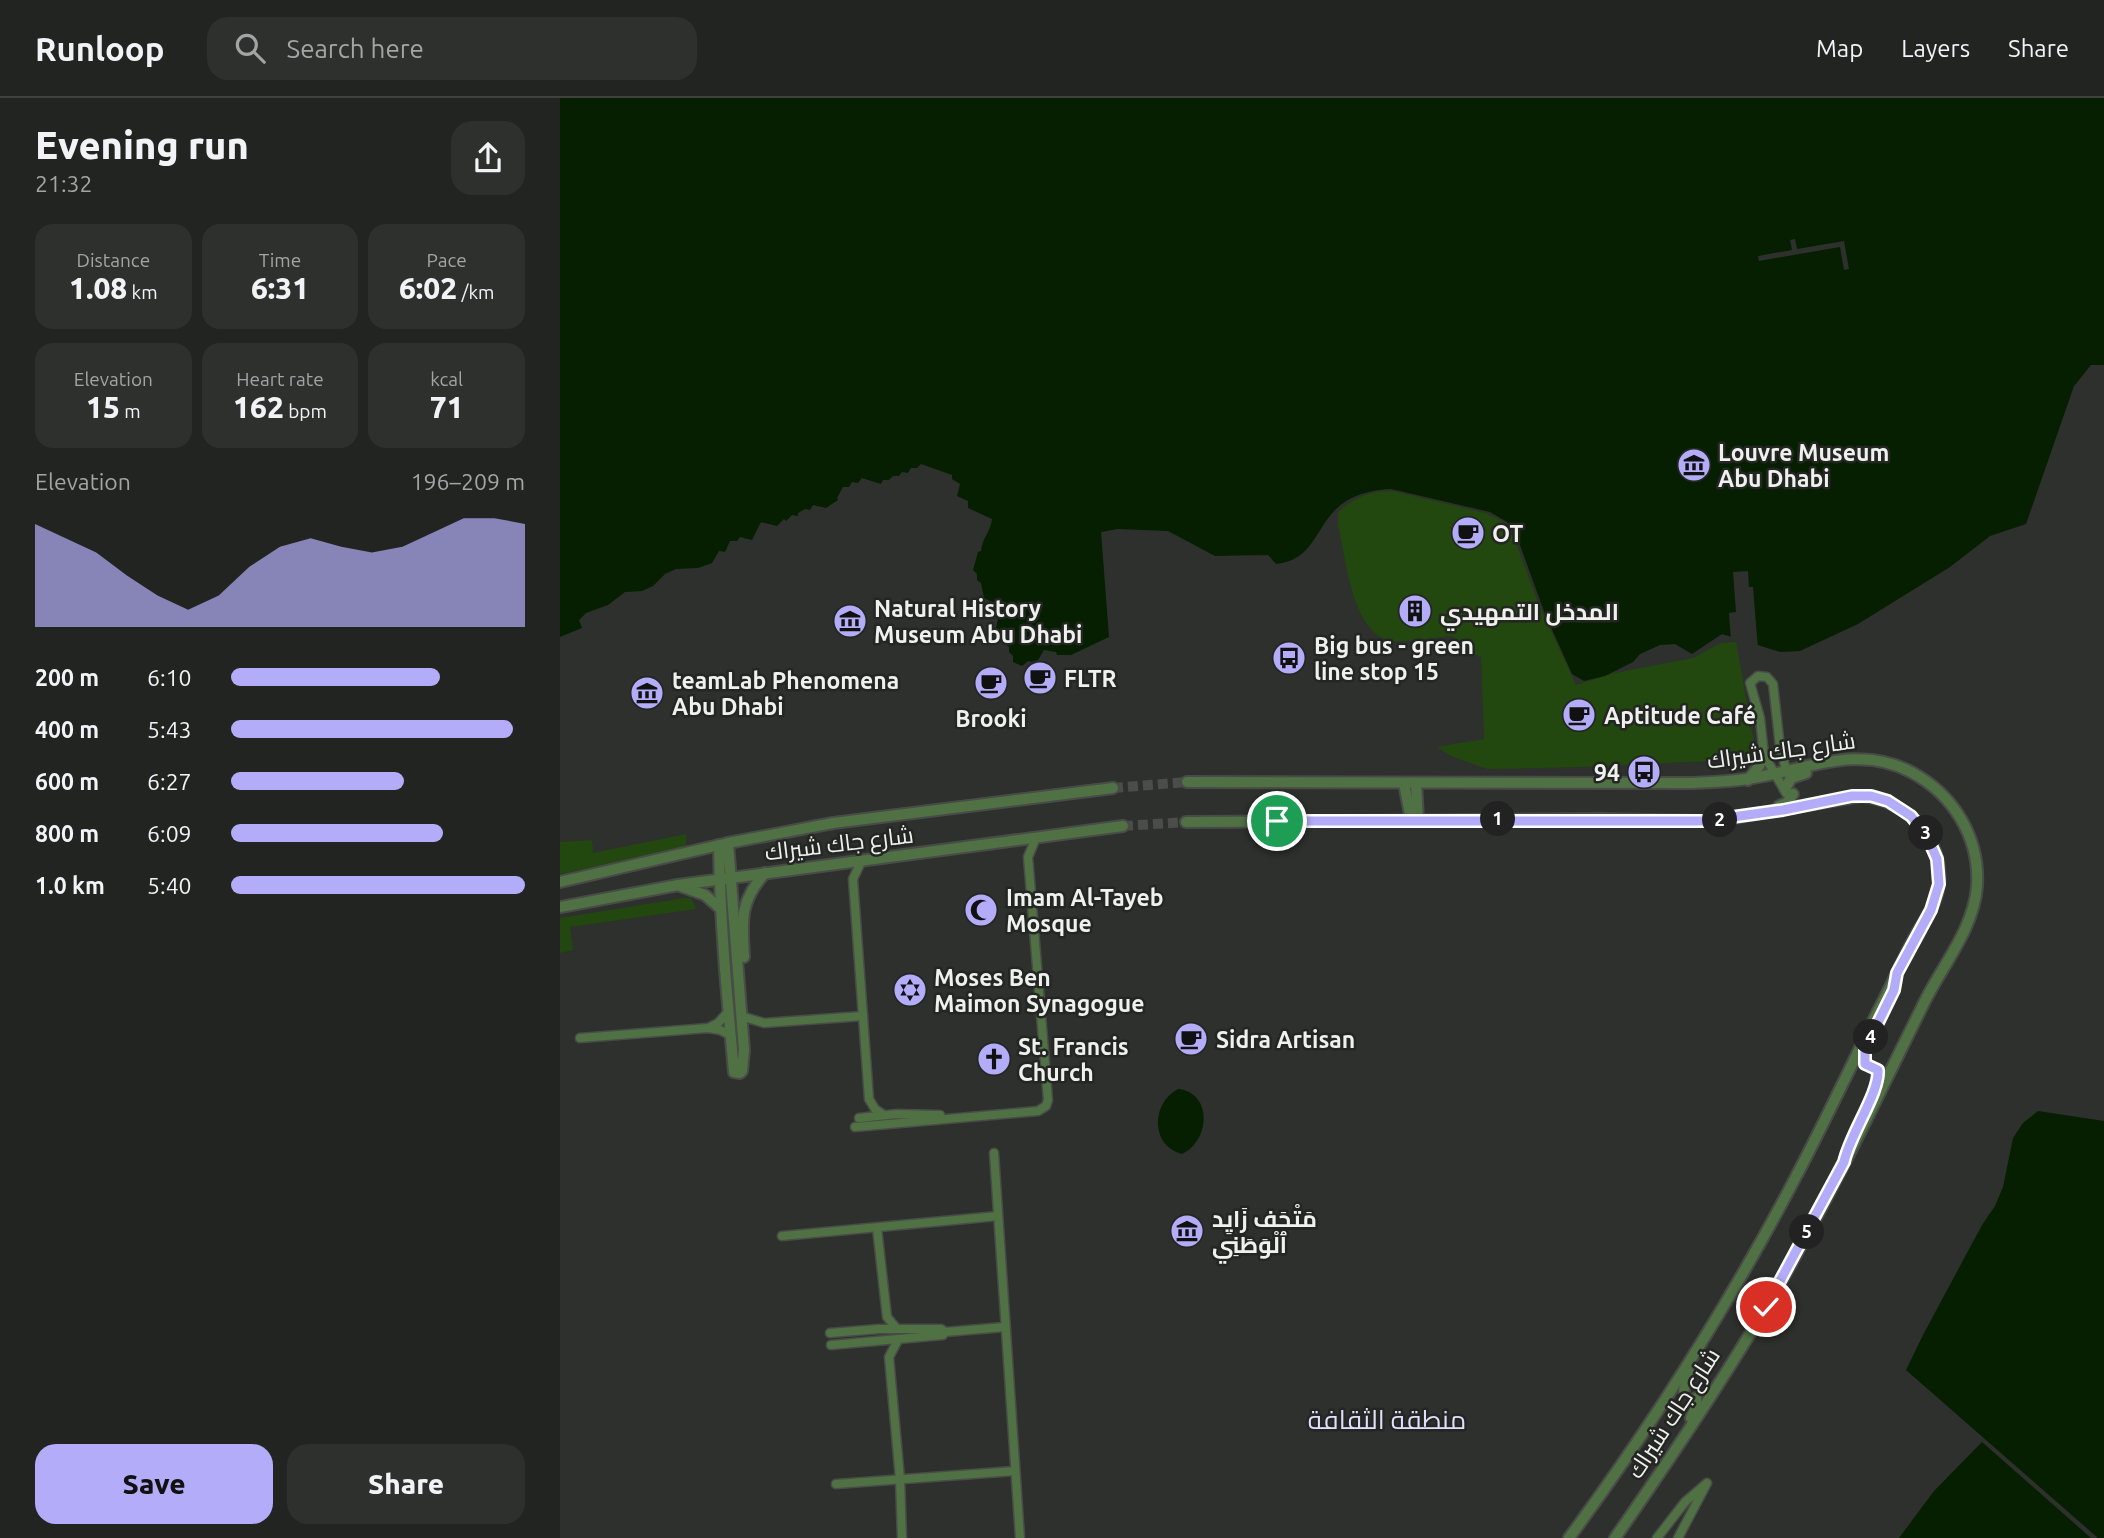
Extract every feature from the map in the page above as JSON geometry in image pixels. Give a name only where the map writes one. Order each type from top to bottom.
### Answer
[{"type":"street","points":[[1755,677],[1770,679],[1773,684],[1788,791],[1764,755],[1760,718],[1750,683],[1755,677]]},
{"type":"street","points":[[1760,718],[1778,718]]},
{"type":"street","points":[[1748,780],[1764,755]]},
{"type":"street","name":"شارع جاك شيراك","points":[[1186,822],[1690,821],[1732,818],[1846,759],[1895,764],[1930,783],[1957,811],[1972,842],[1976,863],[1974,905],[1967,925],[1883,1073],[1844,1162],[1780,1282],[1700,1402],[1643,1498],[1615,1538]]},
{"type":"street","name":"شارع جاك شيراك","points":[[1187,782],[1692,783],[1748,780],[1788,791],[1880,798],[1904,810],[1917,822],[1935,851],[1939,867],[1937,893],[1931,910],[1897,973],[1860,1061],[1679,1387],[1569,1538]]},
{"type":"street","points":[[1410,783],[1415,820]]},
{"type":"street","name":"شارع جاك شيراك","points":[[560,882],[723,844],[832,823],[1113,788]]},
{"type":"street","name":"شارع جاك شيراك","points":[[560,907],[765,873],[1124,826]]},
{"type":"street","points":[[855,1127],[1038,1111],[1048,1103],[1028,857],[1036,838]]},
{"type":"street","points":[[1014,841],[1028,857]]},
{"type":"street","points":[[723,844],[743,1034],[744,1050],[740,1073],[734,1070],[728,1012],[721,909],[725,880]]},
{"type":"street","points":[[861,862],[853,879],[869,1099],[875,1109],[884,1115]]},
{"type":"street","points":[[841,864],[853,879]]},
{"type":"street","points":[[739,983],[744,966],[743,908],[765,873]]},
{"type":"street","points":[[678,886],[705,895],[721,909]]},
{"type":"street","points":[[708,1028],[718,1023],[728,1012]]},
{"type":"street","points":[[741,1016],[764,1023],[863,1016]]},
{"type":"street","points":[[743,1034],[764,1023]]},
{"type":"street","points":[[580,1038],[708,1028],[730,1035]]},
{"type":"street","points":[[1860,1061],[1883,1073]]},
{"type":"street","points":[[869,1099],[859,1118],[884,1115],[954,1117]]},
{"type":"street","points":[[994,1153],[1020,1538]]},
{"type":"street","points":[[782,1236],[998,1216]]},
{"type":"street","points":[[877,1228],[887,1317],[897,1329]]},
{"type":"street","points":[[879,1329],[887,1317]]},
{"type":"street","points":[[831,1345],[1005,1327]]},
{"type":"street","points":[[830,1333],[879,1329],[942,1329],[946,1332]]},
{"type":"street","points":[[890,1357],[898,1340]]},
{"type":"street","points":[[877,1342],[884,1346],[890,1357],[902,1538]]},
{"type":"street","points":[[1679,1387],[1700,1402]]},
{"type":"street","points":[[836,1484],[1015,1471]]},
{"type":"street","points":[[1657,1538],[1685,1502],[1707,1483],[1678,1538]]},
{"type":"street","points":[[1657,1538],[1669,1538]]},
{"type":"green space","points":[[1392,491],[1485,513],[1502,521],[1514,538],[1539,605],[1576,685],[1615,673],[1693,658],[1721,643],[1736,642],[1755,748],[1750,759],[1487,769],[1451,756],[1437,747],[1484,739],[1481,657],[1452,636],[1392,641],[1375,633],[1365,621],[1352,590],[1338,525],[1338,512],[1351,502],[1376,492]]},
{"type":"green space","points":[[686,834],[686,849],[560,874],[560,842],[592,840],[593,853]]},
{"type":"green space","points":[[691,898],[696,909],[570,927],[573,950],[560,953],[560,918]]},
{"type":"shaded area","points":[[560,98],[2104,98],[2104,365],[2091,365],[2074,386],[2026,524],[1990,536],[1950,567],[1858,624],[1800,651],[1780,652],[1722,634],[1692,654],[1675,644],[1660,645],[1605,676],[1584,681],[1572,674],[1545,614],[1517,537],[1507,522],[1490,512],[1391,489],[1368,492],[1347,501],[1328,518],[1305,551],[1297,557],[1276,564],[1268,555],[1215,556],[1168,531],[1118,529],[1101,532],[1109,637],[1071,655],[1057,655],[1056,652],[1044,650],[1038,660],[1028,661],[1022,666],[1013,662],[1009,647],[1004,643],[1005,637],[995,632],[998,619],[994,616],[996,604],[984,598],[981,583],[973,570],[992,519],[968,508],[968,501],[957,496],[960,484],[952,479],[952,475],[921,464],[917,468],[911,468],[908,473],[902,472],[899,476],[883,480],[881,484],[862,478],[858,483],[852,482],[849,487],[843,487],[838,500],[826,508],[813,505],[810,510],[805,509],[798,513],[798,516],[792,515],[777,526],[761,522],[752,540],[740,537],[737,541],[730,541],[725,552],[719,551],[712,563],[698,568],[676,569],[642,591],[625,592],[608,605],[586,613],[579,620],[582,628],[560,637]]},
{"type":"shaded area","points":[[1178,1089],[1197,1098],[1204,1117],[1198,1138],[1192,1147],[1182,1154],[1164,1142],[1158,1124],[1163,1104],[1169,1095]]},
{"type":"shaded area","points":[[2038,1111],[2104,1121],[2104,1538],[2098,1538],[1906,1370],[1982,1225],[1995,1206],[2003,1187],[2013,1138],[2023,1123]]},
{"type":"shaded area","points":[[1982,1442],[2091,1538],[1899,1538],[1934,1491]]},
{"type":"pier","points":[[1795,239],[1797,249],[1844,241],[1849,269],[1844,270],[1840,247],[1759,261],[1758,256],[1792,250],[1790,240]]},
{"type":"pier","points":[[1748,571],[1749,587],[1753,587],[1758,649],[1731,641],[1729,613],[1736,612],[1733,572]]},
{"type":"tunnel","points":[[1113,788],[1187,782]]},
{"type":"tunnel","points":[[1123,826],[1186,822]]},
{"type":"place","name":"Louvre Museum Abu Dhabi","points":[[1694,465]]},
{"type":"place","name":"OT","points":[[1468,533]]},
{"type":"place","name":"المدخل التمهيدي","points":[[1415,611]]},
{"type":"place","name":"Natural History Museum Abu Dhabi","points":[[850,621]]},
{"type":"place","name":"Big bus - green line stop 15","points":[[1289,658]]},
{"type":"place","name":"FLTR","points":[[1040,678]]},
{"type":"place","name":"Brooki","points":[[991,683]]},
{"type":"place","name":"teamLab Phenomena Abu Dhabi","points":[[647,693]]},
{"type":"place","name":"Aptitude Café","points":[[1579,715]]},
{"type":"place","name":"94","points":[[1644,772]]},
{"type":"place","name":"Imam Al-Tayeb Mosque","points":[[981,910]]},
{"type":"place","name":"Moses Ben Maimon Synagogue","points":[[910,990]]},
{"type":"place","name":"Sidra Artisan","points":[[1191,1039]]},
{"type":"place","name":"St. Francis Church","points":[[994,1059]]},
{"type":"place","name":"مَتْحَف زَايِد ٱلْوَطَنِي","points":[[1187,1231]]},
{"type":"district","name":"منطقة الثقافة","points":[[1387,1419]]},
{"type":"route","points":[[1277,821],[1704,821],[1783,810],[1843,797],[1871,796],[1904,810],[1917,822],[1931,843],[1937,859],[1937,893],[1931,910],[1897,973],[1894,990],[1865,1049],[1865,1064],[1878,1070],[1876,1087],[1851,1137],[1844,1162],[1766,1307]]}]
